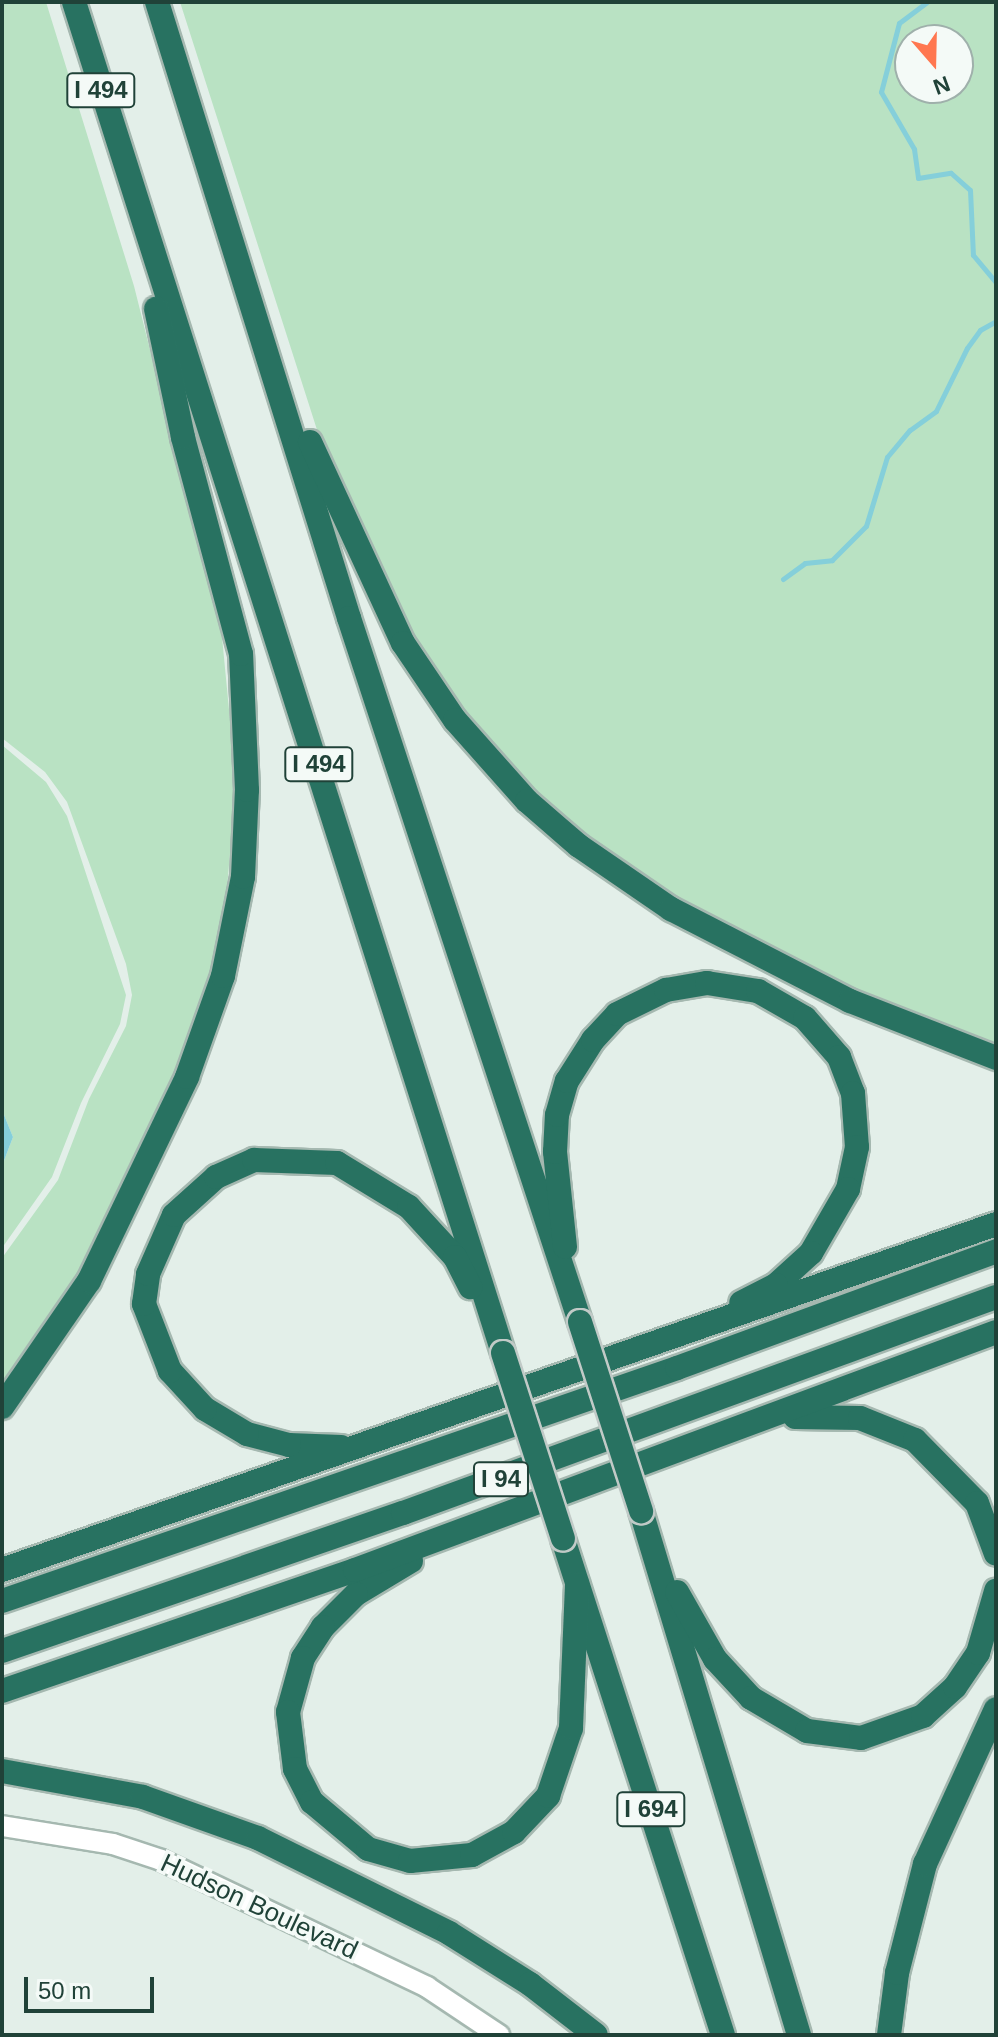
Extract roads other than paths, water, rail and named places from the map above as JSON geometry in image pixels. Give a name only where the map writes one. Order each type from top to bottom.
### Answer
[{"type":"highway","name":"I 494","points":[[74,2],[127,177],[367,914],[503,1353]]},
{"type":"highway","name":"I 494","points":[[157,2],[364,663],[650,1541]]},
{"type":"highway","points":[[2,1407],[61,1328],[89,1281],[187,1077],[223,976],[243,877],[247,790],[241,654],[183,437],[127,177]]},
{"type":"highway","points":[[252,299],[389,620],[455,720],[527,801],[579,846],[683,916],[850,1001],[996,1058]]},
{"type":"highway","points":[[569,1287],[555,1135],[561,1097],[574,1066],[617,1014],[666,990],[730,984],[773,998],[805,1018],[842,1065],[857,1123],[854,1173],[831,1224],[792,1273],[668,1341]]},
{"type":"highway","points":[[386,1438],[336,1447],[259,1439],[205,1409],[170,1371],[146,1312],[148,1274],[174,1215],[216,1177],[254,1160],[337,1163],[385,1192],[409,1207],[455,1257],[503,1353]]},
{"type":"highway","points":[[2,1570],[668,1341],[996,1224]]},
{"type":"highway","name":"I 94","points":[[2,1601],[677,1368],[996,1251]]},
{"type":"highway","name":"I 94","points":[[2,1651],[418,1508],[996,1297]]},
{"type":"highway","points":[[2,1691],[469,1528],[996,1332]]},
{"type":"highway","name":"I 694","points":[[503,1353],[723,2035]]},
{"type":"highway","points":[[765,1420],[838,1414],[881,1423],[915,1440],[977,1503],[996,1554]]},
{"type":"highway","points":[[469,1528],[356,1594],[323,1627],[299,1671],[288,1712],[295,1769],[319,1810],[368,1849],[425,1862],[472,1855],[514,1832],[548,1796],[571,1728],[577,1584]]},
{"type":"highway","points":[[650,1541],[702,1640],[738,1685],[789,1723],[845,1738],[887,1733],[940,1703],[978,1653],[996,1591]]},
{"type":"highway","name":"I 694","points":[[650,1541],[799,2035]]},
{"type":"highway","points":[[889,2035],[897,1973],[925,1864],[996,1709]]},
{"type":"highway","points":[[2,1771],[143,1797],[258,1838],[449,1933],[530,1984],[596,2035]]},
{"type":"street","name":"Hudson Boulevard","points":[[2,1826],[113,1844],[161,1860],[427,1987],[499,2035]]},
{"type":"water","points":[[2,1110],[13,1137],[2,1166]]},
{"type":"waterway","points":[[927,2],[899,23],[881,92],[914,149],[918,178],[951,173],[970,190],[973,255],[996,282]]},
{"type":"waterway","points":[[783,579],[805,563],[832,560],[866,526],[887,457],[910,430],[936,411],[967,348],[980,330],[996,321]]}]
